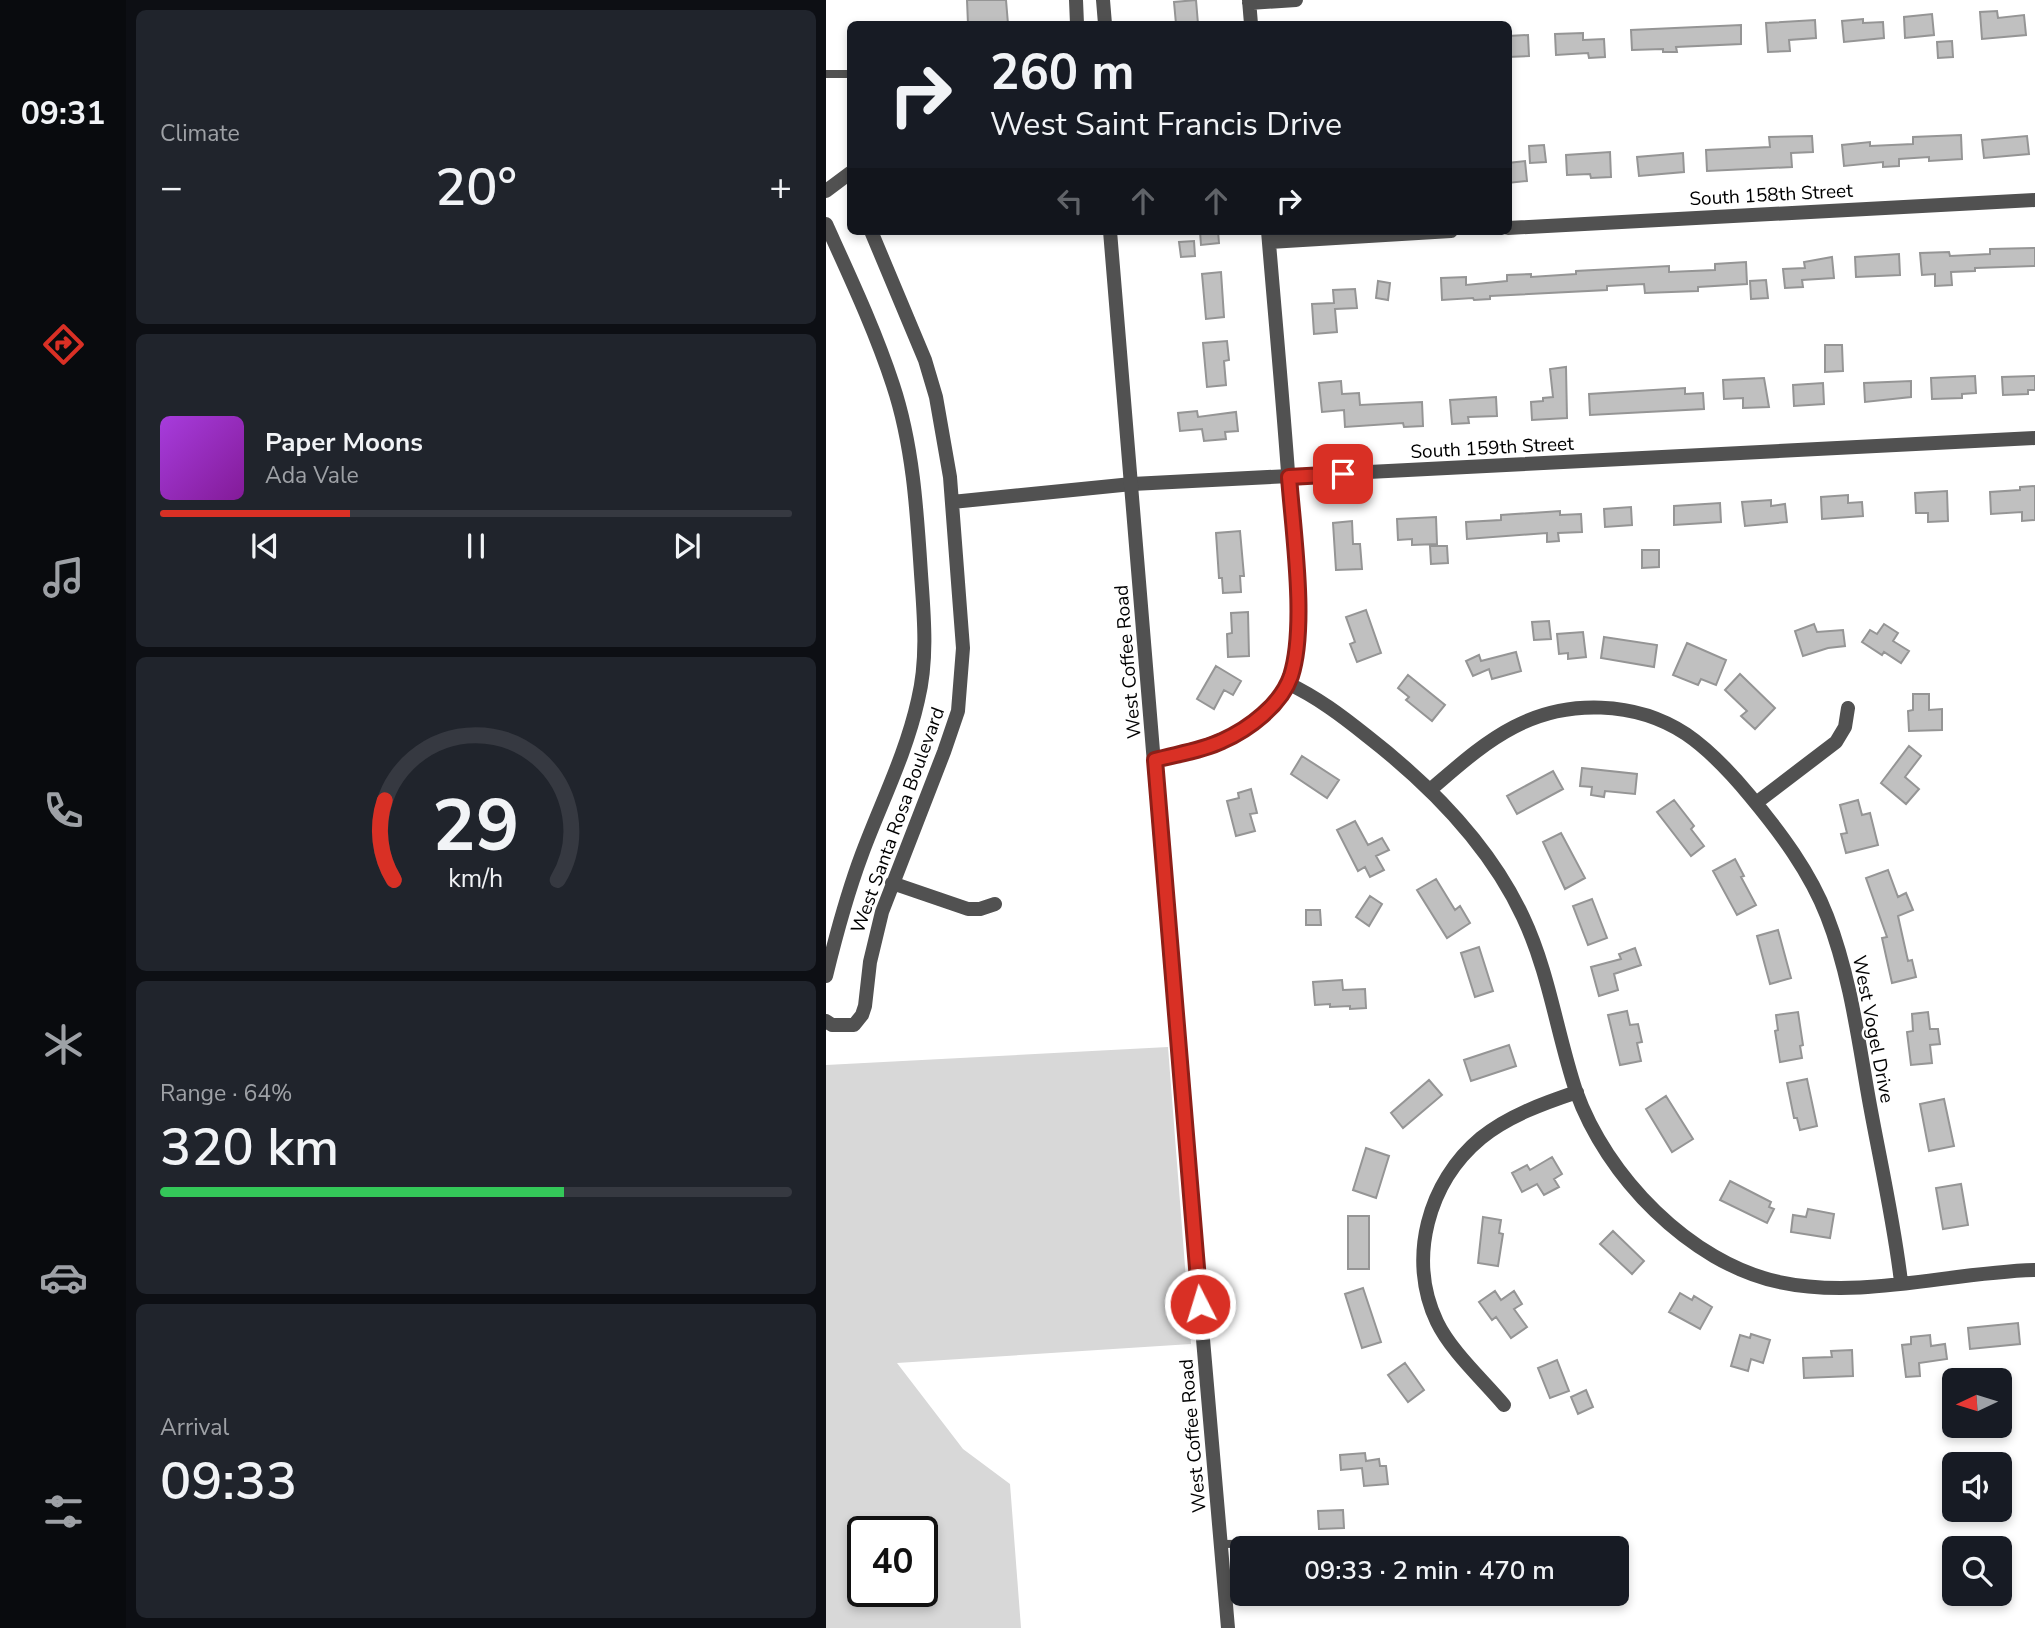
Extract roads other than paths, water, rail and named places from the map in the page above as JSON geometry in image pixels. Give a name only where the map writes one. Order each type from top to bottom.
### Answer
[{"type":"street","points":[[1076,0],[1077,21]]},
{"type":"street","points":[[1103,0],[1105,21]]},
{"type":"street","points":[[1251,21],[1249,1],[1296,0]]},
{"type":"street","points":[[826,191],[847,180]]},
{"type":"street","name":"South 158th Street","points":[[1512,228],[2035,200]]},
{"type":"street","name":"West Santa Rosa Boulevard","points":[[826,224],[882,355],[894,386],[904,425],[920,557],[925,648],[923,677],[909,734],[862,854],[837,930],[826,976]]},
{"type":"street","name":"West Santa Rosa Boulevard","points":[[826,1021],[832,1025],[854,1025],[862,1014],[873,944],[892,883],[958,711],[963,648],[946,449],[929,372],[873,235]]},
{"type":"street","name":"West Coffee Road","points":[[1111,235],[1228,1628]]},
{"type":"street","points":[[1155,760],[1199,749],[1232,736],[1264,713],[1287,683],[1296,650],[1297,612],[1269,236],[1305,235]]},
{"type":"street","name":"South 159th Street","points":[[952,502],[1132,484],[2035,438]]},
{"type":"street","points":[[1287,683],[1311,694],[1396,758],[1430,790],[1488,858],[1524,919],[1545,978],[1577,1092],[1592,1126],[1632,1185],[1662,1219],[1705,1251],[1749,1272],[1810,1287],[1864,1288],[1961,1275],[2035,1270]]},
{"type":"street","name":"West Vogel Drive","points":[[1430,790],[1477,750],[1517,725],[1553,713],[1604,708],[1621,709],[1654,718],[1685,734],[1715,758],[1756,803],[1800,863],[1822,905],[1836,942],[1857,1033],[1901,1282]]},
{"type":"street","points":[[1756,803],[1836,742],[1845,727],[1848,708]]},
{"type":"street","points":[[892,883],[968,909],[995,904]]},
{"type":"street","points":[[1504,1405],[1452,1347],[1437,1322],[1429,1303],[1424,1279],[1423,1239],[1430,1212],[1441,1188],[1480,1139],[1512,1119],[1577,1092]]},
{"type":"lane","points":[[826,74],[847,74]]},
{"type":"lane","points":[[1221,1544],[1230,1544]]}]
